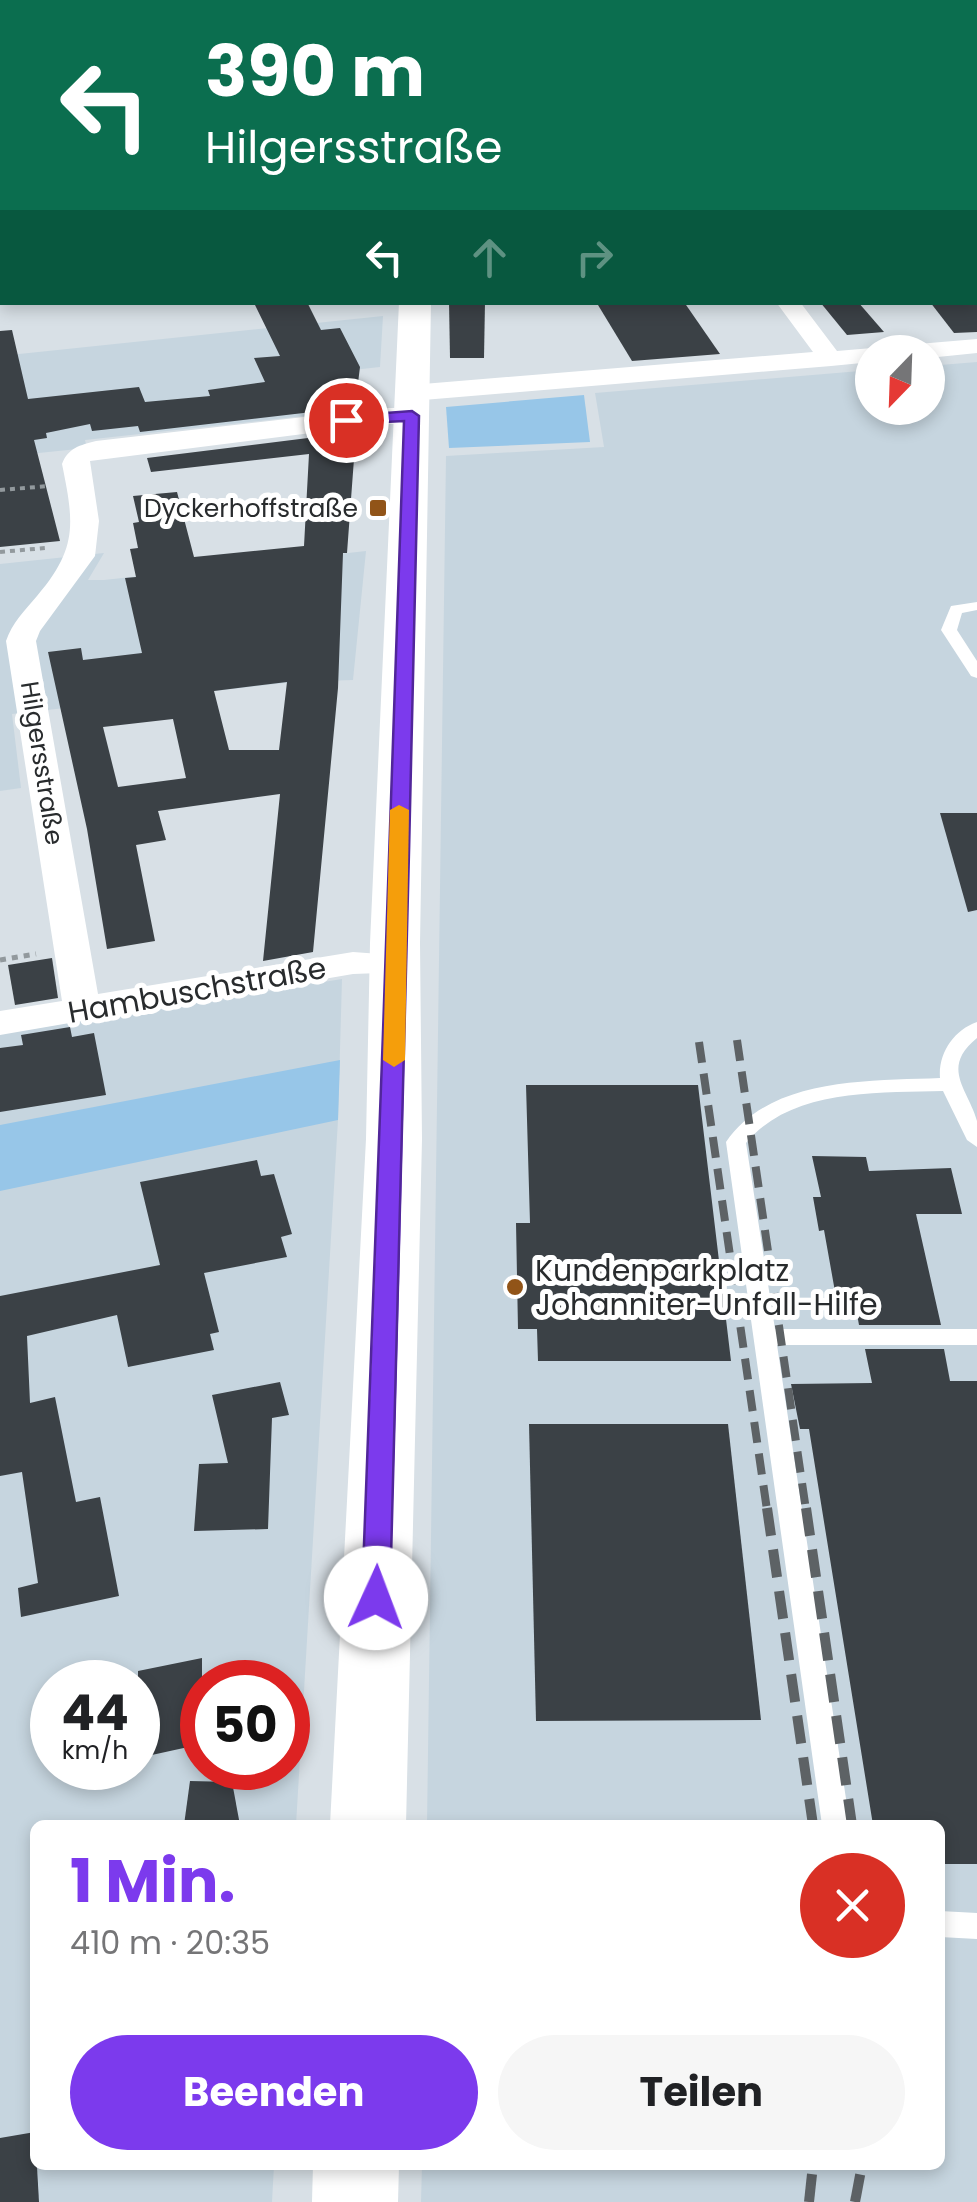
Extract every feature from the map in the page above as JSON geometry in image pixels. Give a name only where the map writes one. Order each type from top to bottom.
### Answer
[{"type":"main road","points":[[368,1820],[393,1158],[394,964],[414,305]]},
{"type":"main road","points":[[355,2202],[356,2170]]},
{"type":"street","points":[[789,305],[831,359]]},
{"type":"street","points":[[945,349],[977,346]]},
{"type":"street","points":[[80,484],[75,464],[78,456],[96,449],[382,416],[412,405],[855,357]]},
{"type":"street","name":"Hilgersstraße","points":[[80,484],[86,513],[84,554],[25,629],[21,641],[82,1009]]},
{"type":"street","name":"Hambuschstraße","points":[[0,1023],[353,963],[394,964]]},
{"type":"lane","points":[[977,606],[956,608],[949,630],[977,673]]},
{"type":"lane","points":[[977,1028],[962,1038],[949,1062],[948,1084],[977,1140]]},
{"type":"lane","points":[[835,1820],[736,1142],[743,1130],[786,1104],[824,1095],[948,1084]]},
{"type":"lane","points":[[763,1338],[977,1337]]},
{"type":"lane","points":[[945,1924],[977,1926]]},
{"type":"path","points":[[0,490],[80,484]]},
{"type":"shaded area","points":[[383,316],[380,367],[299,376],[313,415],[85,440],[87,448],[0,457],[0,356]]},
{"type":"shaded area","points":[[977,362],[977,2202],[421,2202],[422,2170],[945,2170],[945,1820],[427,1820],[446,456],[604,447],[595,393],[855,371],[855,425],[945,425],[945,365]]},
{"type":"shaded area","points":[[584,395],[590,442],[449,448],[446,407]]},
{"type":"shaded area","points":[[366,551],[353,680],[294,682],[12,714],[21,788],[0,791],[0,564],[104,553],[88,580],[104,580]]},
{"type":"shaded area","points":[[342,979],[338,1120],[306,1660],[180,1660],[180,1790],[298,1790],[296,1820],[30,1820],[30,2170],[274,2170],[272,2202],[0,2202],[0,1034]]},
{"type":"shaded area","points":[[340,1060],[338,1120],[0,1191],[0,1125]]},
{"type":"building","points":[[255,305],[308,305],[321,330],[340,328],[360,367],[355,407],[140,432],[138,426],[92,431],[90,424],[46,433],[47,438],[34,440],[60,541],[0,547],[0,331],[12,330],[28,399],[139,387],[145,402],[210,396],[208,390],[265,382],[254,358],[280,356]]},
{"type":"building","points":[[449,305],[485,305],[484,358],[450,358]]},
{"type":"building","points":[[598,305],[686,305],[720,354],[632,361]]},
{"type":"building","points":[[822,305],[861,305],[884,332],[847,335]]},
{"type":"building","points":[[932,305],[977,305],[977,332],[954,333]]},
{"type":"building","points":[[356,432],[347,553],[343,553],[338,688],[313,952],[263,961],[280,794],[158,811],[166,840],[136,845],[155,941],[107,949],[87,829],[48,652],[81,648],[83,660],[142,653],[125,578],[136,577],[130,549],[138,548],[133,523],[139,522],[133,496],[177,492],[194,557],[304,546],[309,454],[151,472],[147,458]],"holes":[[[287,682],[279,750],[229,750],[214,691]],[[173,719],[186,778],[118,787],[103,727]]]},
{"type":"building","points":[[940,813],[977,813],[977,910],[968,912]]},
{"type":"building","points":[[52,958],[58,998],[15,1005],[8,965]]},
{"type":"building","points":[[70,1027],[72,1037],[94,1033],[106,1095],[0,1112],[0,1048],[23,1045],[21,1035]]},
{"type":"building","points":[[526,1085],[698,1085],[731,1361],[538,1361],[537,1329],[518,1329],[516,1223],[530,1223]]},
{"type":"building","points":[[812,1156],[866,1157],[869,1171],[951,1168],[962,1214],[916,1214],[941,1325],[859,1325],[857,1314],[839,1314],[824,1230],[819,1231],[813,1197],[821,1197]]},
{"type":"building","points":[[257,1160],[261,1176],[274,1174],[292,1234],[281,1237],[287,1257],[204,1273],[219,1332],[210,1334],[214,1350],[128,1367],[117,1315],[27,1336],[30,1403],[55,1397],[76,1502],[100,1497],[119,1596],[21,1617],[18,1588],[38,1583],[22,1472],[0,1476],[0,1296],[160,1265],[140,1182]]},
{"type":"building","points":[[865,1349],[944,1349],[950,1381],[977,1381],[977,1864],[945,1864],[945,1820],[872,1820],[809,1429],[800,1429],[791,1384],[872,1383]]},
{"type":"building","points":[[280,1382],[289,1415],[272,1418],[268,1529],[194,1531],[199,1464],[228,1463],[212,1395]]},
{"type":"building","points":[[529,1424],[728,1424],[761,1720],[536,1721]]},
{"type":"building","points":[[180,1662],[180,1749],[160,1753],[160,1667]]},
{"type":"building","points":[[189,1790],[233,1790],[239,1820],[185,1820]]},
{"type":"building","points":[[30,2133],[30,2170],[37,2170],[39,2202],[0,2202],[0,2138]]},
{"type":"railway","points":[[737,1040],[806,1510]]},
{"type":"railway","points":[[699,1042],[767,1510]]},
{"type":"railway","points":[[767,1508],[812,1820]]},
{"type":"railway","points":[[806,1508],[851,1820]]},
{"type":"railway","points":[[809,2202],[812,2170]]},
{"type":"railway","points":[[855,2202],[861,2170]]},
{"type":"slow traffic","points":[[394,1060],[399,810]]},
{"type":"place","name":"Dyckerhoffstraße","points":[[378,508]]},
{"type":"place","name":"Kundenparkplatz Johanniter-Unfall-Hilfe","points":[[515,1287]]},
{"type":"route","points":[[346,420],[412,416],[395,943],[394,1139],[376,1598]]}]
